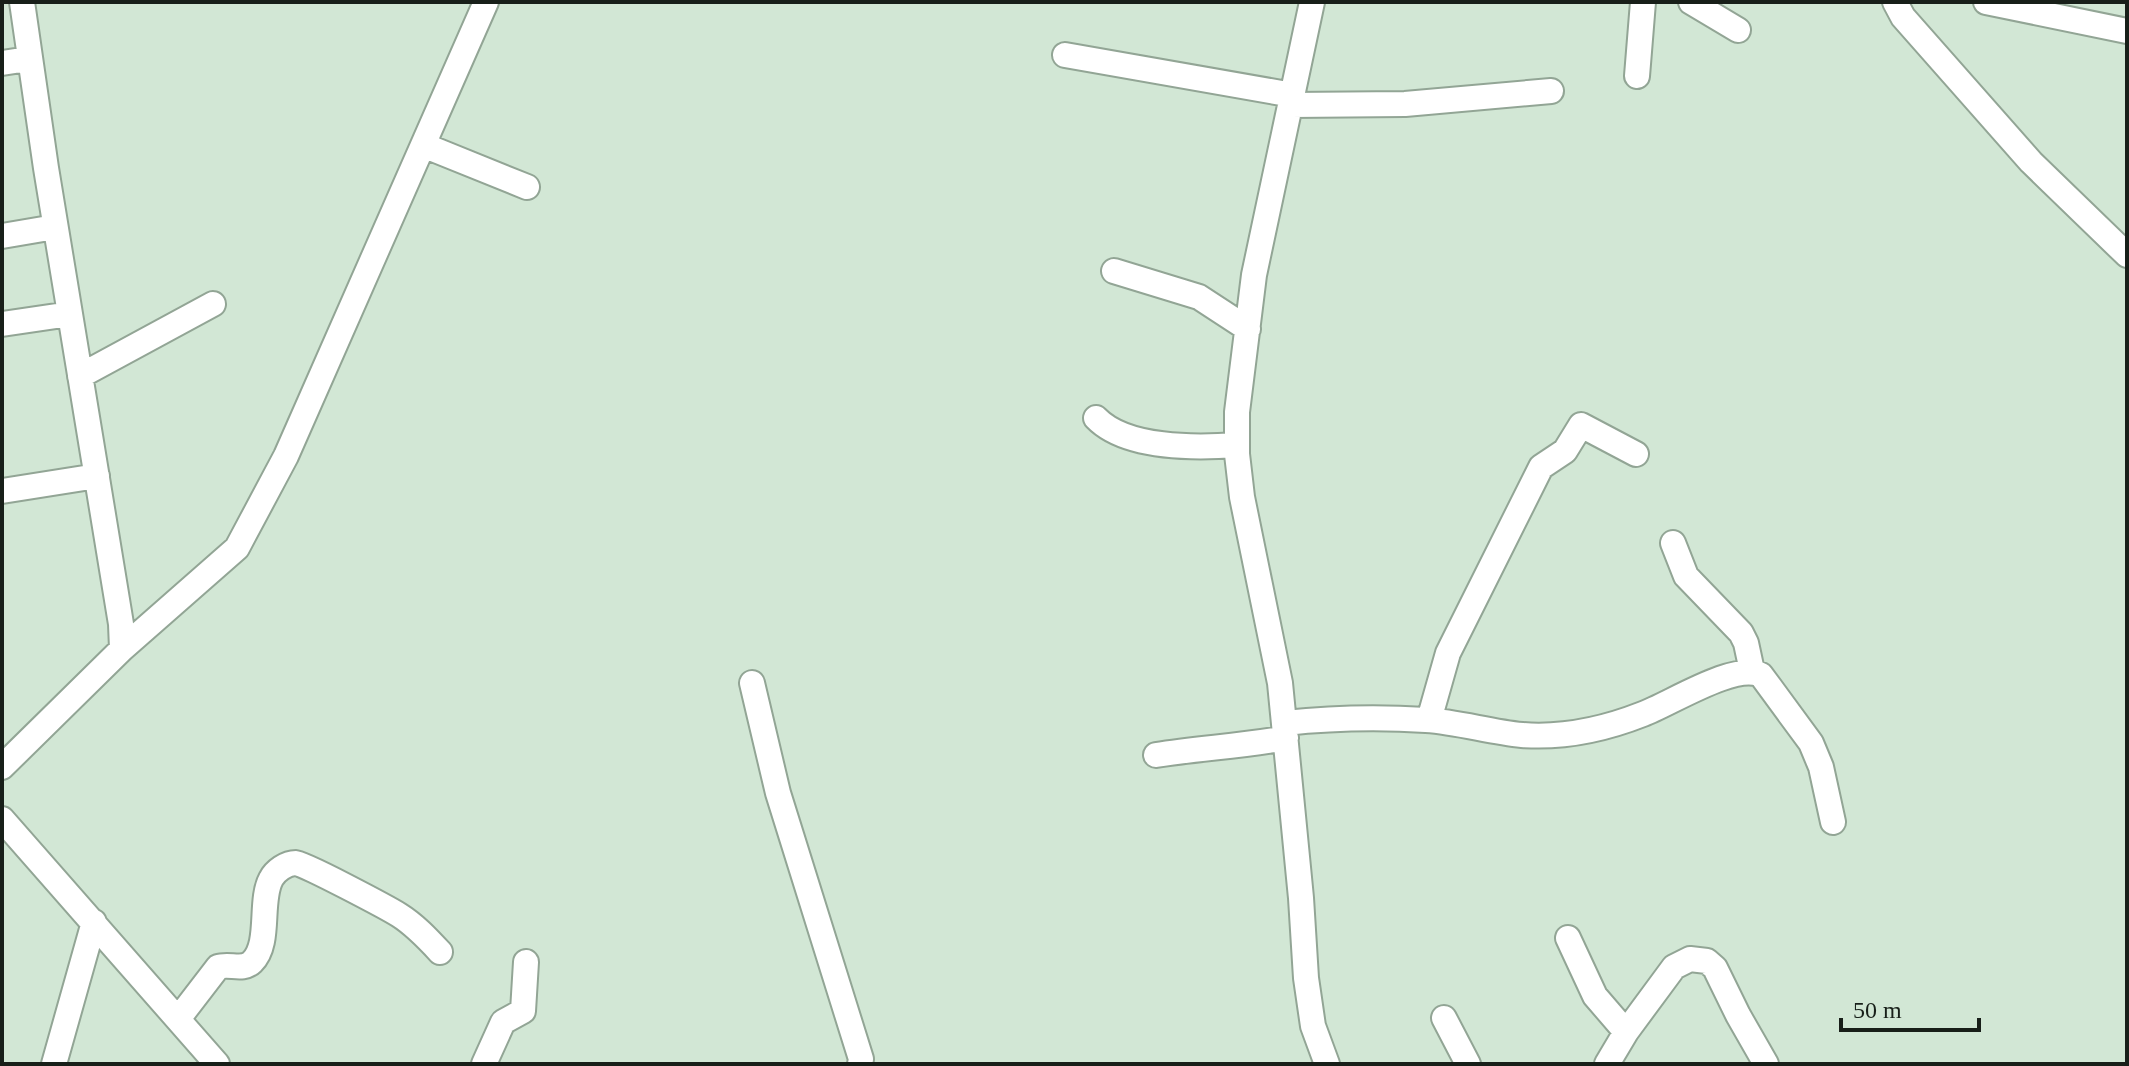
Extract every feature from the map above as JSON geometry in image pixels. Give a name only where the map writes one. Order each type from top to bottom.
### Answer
[{"type":"street","points":[[22,2],[28,59],[121,624],[122,649]]},
{"type":"street","points":[[2,767],[122,649],[237,548],[286,456],[486,2]]},
{"type":"street","points":[[1312,2],[1254,275],[1237,412],[1237,445],[1242,497],[1280,683],[1306,978],[1313,1026],[1327,1064]]},
{"type":"street","points":[[1637,76],[1643,2]]},
{"type":"street","points":[[1691,2],[1738,30]]},
{"type":"street","points":[[1895,2],[1903,17],[2031,162],[2127,255]]},
{"type":"street","points":[[1986,2],[2060,10],[2127,31]]},
{"type":"street","points":[[1065,55],[1292,100],[1405,104],[1551,91]]},
{"type":"street","points":[[2,63],[28,59]]},
{"type":"street","points":[[423,145],[527,187]]},
{"type":"street","points":[[2,236],[55,227]]},
{"type":"street","points":[[1114,271],[1199,297],[1248,329]]},
{"type":"street","points":[[80,376],[213,304]]},
{"type":"street","points":[[2,324],[70,314]]},
{"type":"street","points":[[1096,418],[1107,430],[1122,437],[1159,443],[1237,445]]},
{"type":"street","points":[[1429,720],[1448,653],[1541,467],[1565,451],[1581,425],[1636,454]]},
{"type":"street","points":[[2,491],[97,476]]},
{"type":"street","points":[[1673,543],[1686,576],[1741,633],[1752,671]]},
{"type":"street","points":[[1156,755],[1203,747],[1250,745],[1286,730],[1333,718],[1429,720],[1522,735],[1590,730],[1643,714],[1686,692],[1752,671],[1761,675],[1811,743],[1821,767],[1833,822]]},
{"type":"street","points":[[752,683],[778,793],[841,988],[860,1064]]},
{"type":"street","points":[[2,819],[217,1064]]},
{"type":"street","points":[[178,1019],[218,967],[252,963],[262,942],[270,880],[280,868],[297,863],[400,916],[440,952]]},
{"type":"street","points":[[54,1064],[94,922]]},
{"type":"street","points":[[1568,938],[1595,996],[1626,1032]]},
{"type":"street","points":[[1607,1064],[1626,1032],[1674,967],[1690,959],[1707,961],[1715,968],[1766,1064]]},
{"type":"street","points":[[484,1064],[503,1022],[523,1011],[526,962]]},
{"type":"street","points":[[1444,1018],[1468,1064]]}]
